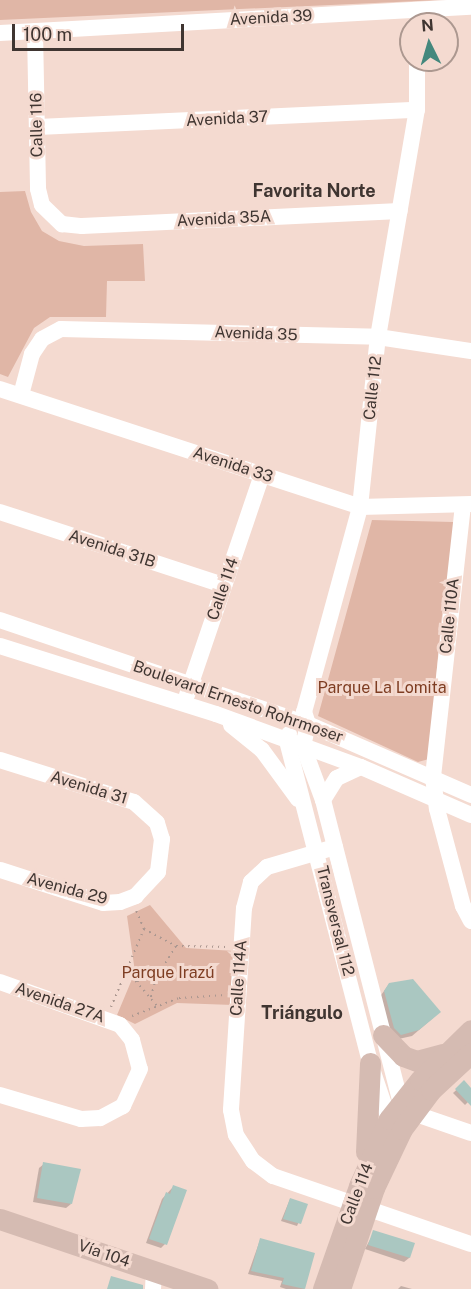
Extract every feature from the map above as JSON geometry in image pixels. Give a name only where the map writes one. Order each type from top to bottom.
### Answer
[{"type":"main road","points":[[383,1035],[403,1056],[417,1061],[433,1059],[446,1052],[471,1030]]},
{"type":"main road","points":[[401,1116],[446,1052]]},
{"type":"main road","points":[[401,1116],[471,1053]]},
{"type":"main road","points":[[360,1199],[369,1125],[369,1063]]},
{"type":"main road","name":"Calle 114","points":[[323,1289],[360,1199],[401,1116]]},
{"type":"main road","name":"Calle 114","points":[[340,1289],[360,1199]]},
{"type":"main road","name":"Vía 104","points":[[0,1219],[153,1280],[207,1289]]},
{"type":"street","name":"Avenida 39","points":[[444,12],[471,7]]},
{"type":"street","name":"Avenida 39","points":[[0,33],[399,18]]},
{"type":"street","name":"Calle 116","points":[[35,31],[38,189],[50,216]]},
{"type":"street","name":"Calle 112","points":[[295,743],[360,507],[378,337],[417,110],[417,72]]},
{"type":"street","name":"Avenida 37","points":[[38,127],[417,110]]},
{"type":"street","name":"Avenida 35A","points":[[50,216],[62,224],[82,226],[400,211]]},
{"type":"street","name":"Avenida 35","points":[[21,395],[32,354],[42,339],[61,329],[378,337],[471,351]]},
{"type":"street","name":"Avenida 33","points":[[0,389],[360,507],[467,505]]},
{"type":"street","name":"Calle 114","points":[[183,704],[262,474]]},
{"type":"street","name":"Calle 110A","points":[[467,505],[433,777],[436,799],[463,906],[471,921]]},
{"type":"street","name":"Avenida 31B","points":[[0,512],[224,585]]},
{"type":"street","name":"Boulevard Ernesto Rohrmoser","points":[[0,620],[191,685],[302,718],[471,795]]},
{"type":"street","name":"Boulevard Ernesto Rohrmoser","points":[[0,646],[216,714],[361,767],[471,815]]},
{"type":"street","points":[[216,714],[268,758],[297,797],[310,824]]},
{"type":"street","name":"Transversal 112","points":[[295,743],[323,800],[383,1035],[401,1116]]},
{"type":"street","name":"Transversal 112","points":[[295,743],[310,824],[369,1063],[401,1116]]},
{"type":"street","name":"Avenida 31","points":[[0,760],[134,802],[157,823],[162,839],[158,872]]},
{"type":"street","points":[[323,800],[337,778],[361,767]]},
{"type":"street","name":"Calle 114A","points":[[335,847],[267,867],[251,882],[244,908],[231,1110],[236,1135],[253,1161],[273,1176],[360,1199]]},
{"type":"street","name":"Avenida 29","points":[[0,870],[102,903],[130,899],[145,888],[158,872]]},
{"type":"street","name":"Avenida 27A","points":[[0,982],[113,1021],[132,1040],[140,1069],[133,1090],[123,1106],[100,1118],[81,1119],[0,1095]]},
{"type":"street","points":[[401,1116],[471,1133]]},
{"type":"street","points":[[360,1199],[471,1244]]},
{"type":"path","points":[[130,899],[144,929],[176,946],[241,947]]},
{"type":"path","points":[[113,1021],[144,929]]},
{"type":"path","points":[[151,997],[156,978],[176,946]]},
{"type":"path","points":[[128,972],[157,1006]]},
{"type":"path","points":[[137,981],[156,978]]},
{"type":"path","points":[[113,1021],[179,998],[238,995]]},
{"type":"green space","points":[[0,0],[440,0],[0,20]]},
{"type":"green space","points":[[25,191],[31,212],[42,231],[59,241],[84,246],[143,244],[145,281],[107,281],[106,317],[50,317],[34,328],[8,377],[0,374],[0,192]]},
{"type":"green space","name":"Parque La Lomita","points":[[372,520],[453,522],[457,526],[441,622],[429,759],[418,762],[318,716]]},
{"type":"green space","name":"Parque Irazú","points":[[150,905],[186,948],[235,951],[233,1005],[177,1003],[135,1024],[117,1015],[135,972],[127,916]]},
{"type":"building","points":[[413,979],[441,1012],[419,1030],[401,1035],[394,1028],[384,991],[389,983]]},
{"type":"building","points":[[464,1080],[471,1088],[471,1106],[455,1089]]},
{"type":"building","points":[[43,1162],[81,1169],[72,1204],[37,1198]]},
{"type":"building","points":[[173,1185],[187,1190],[167,1245],[149,1239],[166,1192],[170,1194]]},
{"type":"building","points":[[290,1198],[308,1204],[301,1224],[283,1219]]},
{"type":"building","points":[[373,1230],[415,1243],[410,1258],[368,1245]]},
{"type":"building","points":[[260,1238],[315,1253],[305,1289],[282,1284],[284,1278],[251,1271]]},
{"type":"building","points":[[111,1276],[143,1285],[143,1289],[107,1289]]},
{"type":"district","name":"Favorita Norte","points":[[314,191]]},
{"type":"district","name":"Triángulo","points":[[302,1013]]}]
